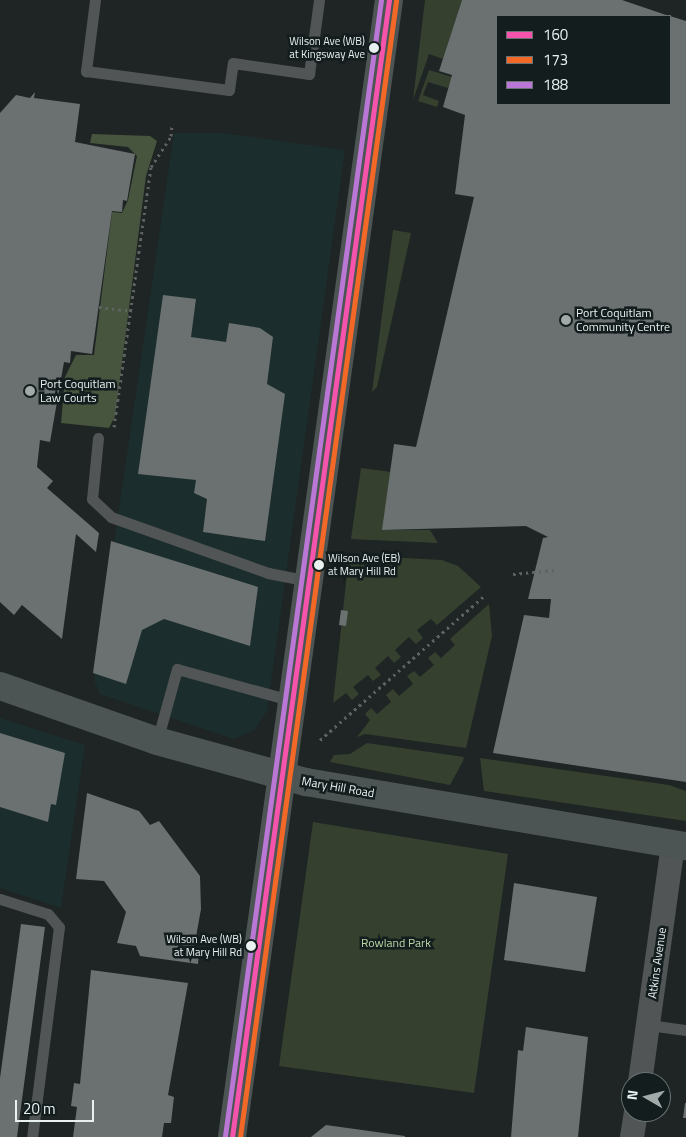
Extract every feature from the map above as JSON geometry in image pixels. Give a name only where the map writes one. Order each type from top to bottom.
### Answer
[{"type":"street","points":[[232,1137],[389,0]]},
{"type":"street","name":"Mary Hill Road","points":[[0,686],[157,741],[282,776],[679,845]]},
{"type":"street","name":"Atkins Avenue","points":[[642,1072],[679,845]]},
{"type":"street","points":[[632,1137],[634,1122]]},
{"type":"lane","points":[[95,0],[86,71],[229,90],[233,63],[308,74],[319,0]]},
{"type":"lane","points":[[98,438],[92,499],[111,517],[268,573],[309,581]]},
{"type":"lane","points":[[157,741],[177,669],[293,701]]},
{"type":"lane","points":[[0,899],[48,914],[59,927],[32,1137]]},
{"type":"lane","points":[[649,1025],[686,1030]]},
{"type":"path","points":[[98,438],[110,432],[117,417],[151,168],[171,136],[172,125]]},
{"type":"path","points":[[99,307],[132,311]]},
{"type":"path","points":[[512,574],[554,570]]},
{"type":"path","points":[[320,740],[485,595]]},
{"type":"shaded area","points":[[174,133],[223,133],[345,150],[267,711],[255,730],[234,739],[100,694],[94,680]]},
{"type":"shaded area","points":[[0,718],[85,745],[61,908],[0,888]]},
{"type":"green space","points":[[425,0],[462,0],[443,59],[429,54],[413,100]]},
{"type":"green space","points":[[429,70],[452,77],[448,88],[428,82],[423,95],[439,101],[437,107],[418,101]]},
{"type":"green space","points":[[92,134],[150,136],[157,141],[146,176],[115,416],[109,428],[61,423],[65,377],[76,355],[94,355],[112,212],[122,213],[128,200],[137,156],[128,147],[90,143]]},
{"type":"green space","points":[[393,230],[411,233],[377,387],[372,392]]},
{"type":"green space","points":[[361,468],[391,472],[383,530],[430,530],[438,543],[351,539]]},
{"type":"green space","points":[[349,555],[442,560],[458,566],[481,587],[437,625],[431,619],[417,630],[423,638],[416,644],[409,637],[395,650],[401,657],[394,663],[388,656],[375,668],[381,675],[373,681],[368,675],[353,687],[359,694],[352,700],[346,693],[333,703]]},
{"type":"green space","points":[[489,604],[492,636],[466,748],[365,734],[357,737],[370,720],[365,714],[371,708],[377,714],[391,702],[386,695],[393,689],[399,696],[413,684],[407,676],[414,671],[420,677],[434,665],[428,658],[435,652],[441,658],[455,645],[450,639]]},
{"type":"green space","points":[[367,743],[464,757],[450,785],[330,762],[334,755],[350,754]]},
{"type":"green space","points":[[480,758],[669,785],[686,791],[686,821],[484,791]]},
{"type":"green space","name":"Rowland Park","points":[[313,822],[508,854],[474,1093],[279,1066]]},
{"type":"building","name":"Port Coquitlam Community Centre","points":[[462,0],[622,0],[666,15],[496,15],[496,105],[671,105],[671,16],[686,21],[686,782],[493,753],[524,615],[549,618],[551,599],[528,599],[543,538],[548,537],[526,526],[382,530],[394,444],[416,447],[474,197],[455,194],[465,115],[443,107],[452,75],[439,71]]},
{"type":"building","name":"Port Coquitlam Law Courts","points":[[35,92],[34,98],[80,104],[75,142],[135,154],[127,201],[123,200],[122,212],[112,211],[92,354],[71,351],[70,363],[64,362],[50,442],[40,440],[37,467],[53,481],[47,488],[99,533],[96,552],[76,534],[62,639],[22,605],[14,615],[0,602],[0,113],[16,95],[30,98]]},
{"type":"building","points":[[163,295],[196,299],[191,337],[226,342],[229,323],[260,328],[273,337],[267,384],[285,394],[265,541],[203,532],[207,499],[194,493],[196,480],[138,474]]},
{"type":"building","points":[[111,541],[258,587],[250,646],[164,619],[142,630],[126,684],[93,673]]},
{"type":"building","points":[[341,610],[348,611],[346,626],[339,625]]},
{"type":"building","points":[[0,733],[65,753],[56,805],[51,804],[48,822],[0,807]]},
{"type":"building","points":[[87,793],[139,811],[150,825],[159,821],[200,876],[201,909],[194,948],[199,950],[198,964],[140,956],[136,946],[117,943],[126,912],[104,881],[76,879]]},
{"type":"building","points":[[514,883],[597,897],[585,972],[504,960]]},
{"type":"building","points":[[21,924],[45,927],[17,1137],[0,1137],[0,1078]]},
{"type":"building","points":[[91,970],[188,983],[168,1095],[174,1097],[171,1123],[164,1123],[162,1137],[73,1137],[77,1107],[71,1106],[74,1083],[80,1084]]},
{"type":"building","points":[[526,1027],[588,1037],[578,1137],[511,1137],[518,1050],[523,1051]]},
{"type":"building","points":[[685,1103],[686,1118],[683,1118]]},
{"type":"building","points":[[326,1125],[405,1136],[405,1137],[311,1137]]},
{"type":"transit line","name":"188","points":[[225,1136],[381,0]]},
{"type":"transit line","name":"160","points":[[232,1137],[389,0]]},
{"type":"transit line","name":"173","points":[[240,1137],[396,1]]},
{"type":"place","name":"Wilson Ave (WB) at Kingsway Ave","points":[[374,48]]},
{"type":"place","name":"Port Coquitlam Community Centre","points":[[566,320]]},
{"type":"place","name":"Port Coquitlam Law Courts","points":[[30,391]]},
{"type":"place","name":"Wilson Ave (EB) at Mary Hill Rd","points":[[319,565]]},
{"type":"place","name":"Wilson Ave (WB) at Mary Hill Rd","points":[[251,946]]}]
